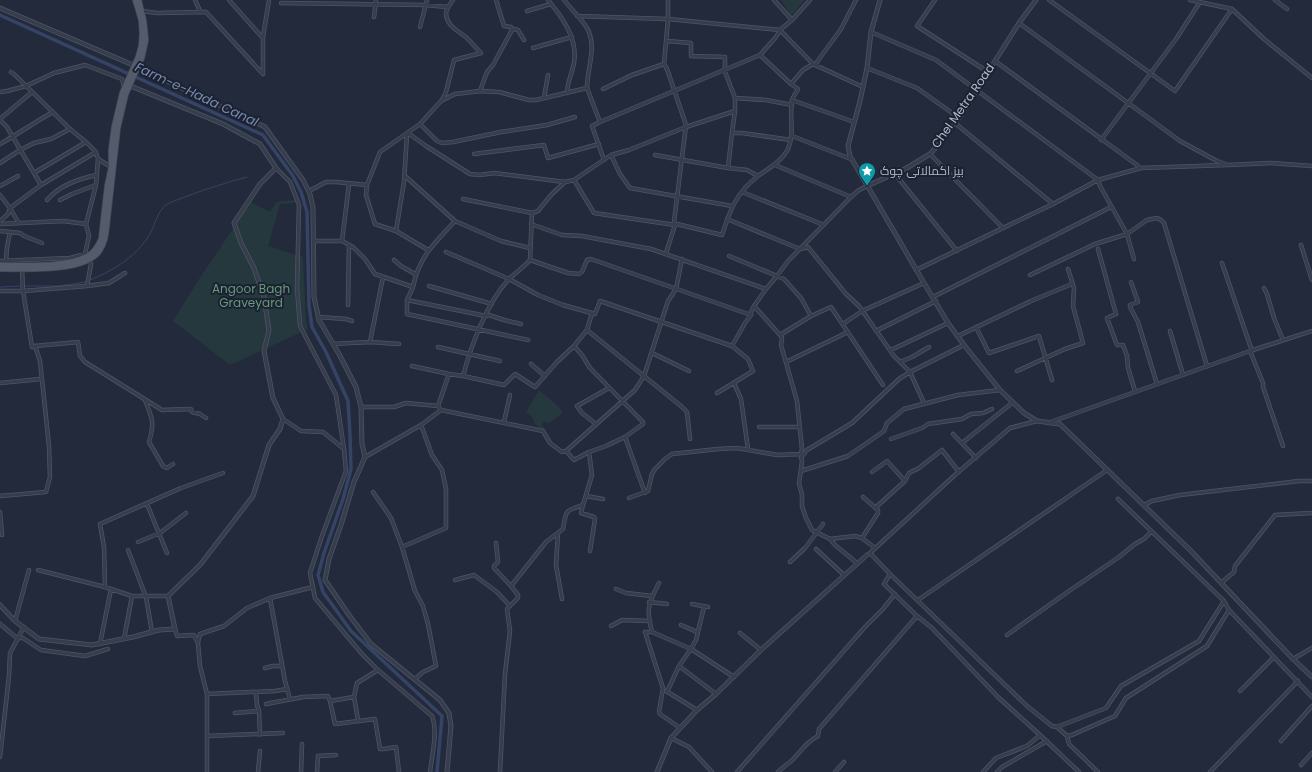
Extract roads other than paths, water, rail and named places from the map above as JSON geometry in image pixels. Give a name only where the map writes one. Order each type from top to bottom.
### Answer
[{"type":"main road","points":[[0,266],[58,264],[76,260],[88,256],[95,250],[101,240],[107,186],[111,167],[111,150],[114,127],[124,93],[135,68],[141,46],[142,34],[135,0]]},
{"type":"main road","points":[[135,68],[142,58],[146,40],[146,31],[139,0]]},
{"type":"main road","points":[[0,269],[59,268],[77,265],[90,260],[99,252],[105,241],[118,128],[124,93]]},
{"type":"street","points":[[196,0],[200,12]]},
{"type":"street","points":[[228,0],[263,37]]},
{"type":"street","points":[[142,11],[157,13],[206,12],[263,74],[263,37],[269,0]]},
{"type":"street","points":[[374,17],[376,0]]},
{"type":"street","points":[[420,27],[427,0]]},
{"type":"street","points":[[428,250],[396,231],[375,224],[366,195],[367,186],[380,152],[394,141],[408,134],[420,124],[441,101],[446,92],[454,60],[482,53],[465,36],[452,27],[446,13],[453,0]]},
{"type":"street","points":[[496,0],[504,26],[510,27],[512,30],[518,30],[524,40]]},
{"type":"street","points":[[548,0],[572,37],[575,54],[567,94]]},
{"type":"street","points":[[564,0],[589,32],[592,48],[587,78],[588,88],[600,122]]},
{"type":"street","points":[[666,254],[675,225],[674,222],[686,127],[664,64],[667,41],[668,0]]},
{"type":"street","points":[[774,0],[792,20]]},
{"type":"street","points":[[604,160],[592,126],[760,55],[776,37],[780,30],[792,20],[810,0]]},
{"type":"street","points":[[791,84],[803,70],[813,64],[815,65],[840,29],[856,0]]},
{"type":"street","points":[[880,0],[871,32],[867,68],[863,87],[848,146],[851,159],[948,323],[964,345],[1012,403],[1037,421],[1046,424],[1060,424],[1191,551],[1312,677]]},
{"type":"street","points":[[935,0],[917,26],[988,72]]},
{"type":"street","name":"Chel Metra Road","points":[[867,186],[895,174],[930,154],[959,118],[1019,23],[1036,0]]},
{"type":"street","points":[[1049,0],[1175,91],[1232,9]]},
{"type":"street","points":[[1190,0],[1232,9],[1264,39],[1312,78]]},
{"type":"street","points":[[1275,0],[1286,9]]},
{"type":"street","points":[[281,3],[303,2],[376,5],[425,5],[448,7]]},
{"type":"street","points":[[1101,140],[1176,39],[1200,2]]},
{"type":"street","points":[[527,11],[551,4]]},
{"type":"street","points":[[0,8],[265,127],[303,180],[309,192],[313,208],[314,297],[318,317],[356,387],[361,408],[362,444],[365,457]]},
{"type":"street","points":[[577,16],[668,19],[780,30],[813,64],[863,87]]},
{"type":"street","points":[[1019,23],[1180,141],[1217,161],[1228,165]]},
{"type":"street","points":[[480,91],[488,72],[512,30]]},
{"type":"street","points":[[871,32],[936,60],[1098,180],[1111,207],[1127,234],[1134,259]]},
{"type":"street","points":[[533,48],[572,37]]},
{"type":"street","points":[[667,41],[692,43],[691,56],[725,57],[724,70],[734,98],[736,111],[728,168]]},
{"type":"street","points":[[574,180],[594,213],[675,225],[677,224],[722,235],[732,206],[742,192],[758,176],[774,165],[787,151],[792,136],[792,100],[798,89],[760,55]]},
{"type":"street","points":[[995,61],[1141,168]]},
{"type":"street","points":[[603,89],[632,75],[664,64]]},
{"type":"street","points":[[0,92],[26,86],[54,73],[85,65],[122,79],[127,86],[133,86],[223,124],[260,144],[276,168],[290,182],[299,204],[297,288],[300,326],[336,395],[346,471],[310,573],[315,598],[362,654],[378,670],[432,716],[434,729],[430,772]]},
{"type":"street","points":[[867,68],[917,88],[959,118]]},
{"type":"street","points":[[0,261],[70,258],[85,254],[89,236],[86,224],[96,185],[98,159],[96,152],[86,142],[70,129],[11,72]]},
{"type":"street","points":[[544,98],[548,75]]},
{"type":"street","points":[[441,101],[455,94],[480,91],[499,92],[529,100],[567,94],[588,88]]},
{"type":"street","points":[[32,92],[0,120],[7,127],[41,185]]},
{"type":"street","points":[[734,98],[766,100],[792,105]]},
{"type":"street","points":[[792,100],[854,122]]},
{"type":"street","points":[[408,134],[470,174],[480,175],[494,173],[565,182],[574,180],[611,155],[629,150],[686,127],[736,111]]},
{"type":"street","points":[[0,144],[53,112]]},
{"type":"street","points":[[420,124],[437,141],[442,143],[547,125],[574,117]]},
{"type":"street","points":[[955,123],[1053,204]]},
{"type":"street","points":[[0,163],[34,143],[51,138],[70,129]]},
{"type":"street","points":[[732,133],[791,140]]},
{"type":"street","points":[[396,231],[405,176],[408,134]]},
{"type":"street","points":[[792,136],[851,159]]},
{"type":"street","points":[[34,173],[86,142]]},
{"type":"street","points":[[474,154],[544,145],[548,158],[598,144]]},
{"type":"street","points":[[0,221],[8,214],[10,208],[41,185],[96,152]]},
{"type":"street","points":[[930,154],[1003,228]]},
{"type":"street","points":[[611,155],[620,174],[630,188],[732,206]]},
{"type":"street","points":[[655,155],[747,170],[758,176]]},
{"type":"street","points":[[98,159],[111,167]]},
{"type":"street","points":[[916,270],[1053,204],[1098,180],[1141,168],[1271,163],[1312,166]]},
{"type":"street","points":[[774,165],[851,197]]},
{"type":"street","points":[[276,168],[260,184],[234,223],[241,243],[254,268],[264,298],[269,330],[264,351],[273,398],[283,419],[301,431],[323,432],[344,449]]},
{"type":"street","points":[[895,174],[957,251]]},
{"type":"street","points":[[47,200],[54,192],[78,180],[97,175]]},
{"type":"street","points":[[0,186],[18,176]]},
{"type":"street","points":[[405,176],[455,221],[475,231],[502,241],[530,248]]},
{"type":"street","points":[[309,192],[326,182],[367,186]]},
{"type":"street","points":[[463,199],[532,213],[538,211],[551,195],[565,182]]},
{"type":"street","points":[[342,241],[349,184]]},
{"type":"street","points":[[60,200],[96,185]]},
{"type":"street","points":[[732,346],[751,315],[754,306],[788,261],[851,197],[859,190],[867,186]]},
{"type":"street","points":[[742,192],[824,225]]},
{"type":"street","points":[[0,195],[18,222]]},
{"type":"street","points":[[876,331],[934,299],[1111,207]]},
{"type":"street","points":[[463,376],[478,330],[492,304],[509,279],[530,260],[532,213]]},
{"type":"street","points":[[1030,275],[1095,244],[1127,234],[1147,220],[1157,218],[1164,223],[1207,366]]},
{"type":"street","points":[[727,219],[800,250],[808,246],[862,311],[900,362],[910,372],[924,403]]},
{"type":"street","points":[[0,224],[63,221],[86,224]]},
{"type":"street","points":[[455,221],[428,250],[418,266],[413,287],[407,300],[407,314],[528,340]]},
{"type":"street","points":[[531,224],[562,235],[582,236],[651,249],[766,289]]},
{"type":"street","points":[[0,231],[20,233],[42,243]]},
{"type":"street","points":[[6,261],[10,232]]},
{"type":"street","points":[[314,241],[342,241],[365,259],[375,274],[413,287]]},
{"type":"street","points":[[348,305],[349,245]]},
{"type":"street","points":[[1301,245],[1312,280]]},
{"type":"street","points":[[1098,249],[1116,314],[1107,318],[1117,345],[1123,345],[1135,391]]},
{"type":"street","points":[[446,252],[509,279],[538,295],[563,305],[595,314],[600,301],[732,346],[748,359],[753,371],[717,393]]},
{"type":"street","points":[[729,256],[784,279],[801,298],[812,316]]},
{"type":"street","points":[[530,260],[568,273],[579,274],[582,272],[587,260],[591,259],[751,315]]},
{"type":"street","points":[[566,452],[635,390],[644,376],[668,301],[676,288],[682,259]]},
{"type":"street","points":[[87,286],[92,264],[90,260]]},
{"type":"street","points":[[394,260],[415,274]]},
{"type":"street","points":[[1222,263],[1283,446]]},
{"type":"street","points":[[22,269],[23,291],[32,347],[78,342],[80,356],[85,362],[145,400],[162,410],[191,409],[192,412],[200,414],[206,418]]},
{"type":"street","points":[[1017,371],[1065,349],[1083,343],[1073,306],[1074,288],[1068,269]]},
{"type":"street","points":[[0,291],[23,291],[109,283],[125,273]]},
{"type":"street","points":[[370,342],[383,277]]},
{"type":"street","points":[[1131,282],[1138,302],[1130,305],[1130,307],[1138,322],[1157,384]]},
{"type":"street","points":[[843,324],[862,311],[924,283]]},
{"type":"street","points":[[958,336],[976,326],[1072,284]]},
{"type":"street","points":[[430,286],[492,304]]},
{"type":"street","points":[[1264,288],[1283,340]]},
{"type":"street","points":[[407,300],[486,316],[489,315],[521,324]]},
{"type":"street","points":[[754,306],[782,338],[781,345],[797,401],[802,449],[799,483],[802,495],[802,506],[806,518],[812,530],[830,539],[857,564]]},
{"type":"street","points":[[780,334],[812,316],[831,308],[883,384]]},
{"type":"street","points":[[412,366],[504,385],[515,374],[535,387],[587,330],[592,313]]},
{"type":"street","points":[[318,317],[346,319],[352,321]]},
{"type":"street","points":[[891,350],[948,323]]},
{"type":"street","points":[[976,326],[989,353],[1039,336],[1052,380]]},
{"type":"street","points":[[587,330],[682,406],[687,412],[690,439]]},
{"type":"street","points":[[1170,331],[1183,374]]},
{"type":"street","points":[[1046,424],[1183,374],[1312,331]]},
{"type":"street","points":[[786,362],[848,332]]},
{"type":"street","points":[[333,344],[370,342],[400,344]]},
{"type":"street","points":[[801,456],[806,450],[852,424],[899,379],[964,345]]},
{"type":"street","points":[[0,496],[46,492],[50,477],[40,361],[35,346]]},
{"type":"street","points":[[361,408],[394,407],[406,403],[438,406],[441,410],[543,431],[550,443],[562,452],[566,452],[574,460],[625,437],[643,424],[643,422],[590,368],[574,346]]},
{"type":"street","points":[[438,347],[500,361]]},
{"type":"street","points":[[900,362],[929,347]]},
{"type":"street","points":[[652,353],[689,371]]},
{"type":"street","points":[[531,364],[545,376]]},
{"type":"street","points":[[438,406],[448,374]]},
{"type":"street","points":[[0,383],[41,379]]},
{"type":"street","points":[[734,383],[741,399],[748,449]]},
{"type":"street","points":[[596,424],[582,413],[577,406],[609,388]]},
{"type":"street","points":[[801,471],[848,456],[884,431],[887,423],[904,409],[958,395],[1000,390]]},
{"type":"street","points":[[504,422],[510,394]]},
{"type":"street","points":[[145,400],[151,416],[153,427],[149,442],[163,466],[167,468],[173,464]]},
{"type":"street","points":[[962,443],[1012,403]]},
{"type":"street","points":[[891,440],[922,428],[928,424],[962,419],[971,414],[983,413],[992,409]]},
{"type":"street","points":[[441,410],[421,425],[365,457],[354,482],[329,559],[325,580],[371,644],[440,700],[449,713],[451,726],[447,772]]},
{"type":"street","points":[[38,570],[105,586],[132,596],[168,596],[200,565],[253,496],[269,444],[280,428],[283,419]]},
{"type":"street","points":[[657,772],[671,738],[697,710],[716,694],[761,650],[1010,428],[1037,421]]},
{"type":"street","points":[[402,547],[446,528],[446,489],[442,470],[432,455],[421,425]]},
{"type":"street","points":[[759,427],[799,426]]},
{"type":"street","points":[[953,434],[976,458]]},
{"type":"street","points":[[625,437],[645,493]]},
{"type":"street","points":[[629,498],[648,491],[652,474],[655,469],[672,454],[737,448],[777,455],[801,456]]},
{"type":"street","points":[[875,508],[905,481],[909,473],[919,468],[942,450],[959,472]]},
{"type":"street","points":[[589,452],[592,475],[581,513],[594,517],[595,519],[590,551]]},
{"type":"street","points":[[872,472],[887,461],[905,481]]},
{"type":"street","points":[[918,600],[1107,470]]},
{"type":"street","points":[[105,586],[104,547],[100,524],[181,488],[223,473]]},
{"type":"street","points":[[1144,505],[1152,501],[1180,495],[1300,481],[1312,481]]},
{"type":"street","points":[[373,492],[391,518],[402,547],[414,591],[423,606],[428,624],[436,666],[423,672],[415,679]]},
{"type":"street","points":[[586,496],[603,499]]},
{"type":"street","points":[[862,538],[878,513],[875,508],[863,497]]},
{"type":"street","points":[[1118,499],[1224,601],[1229,610],[1312,697]]},
{"type":"street","points":[[147,504],[167,553]]},
{"type":"street","points":[[511,586],[546,542],[563,529],[568,510],[583,505]]},
{"type":"street","points":[[0,512],[2,535]]},
{"type":"street","points":[[138,542],[160,533],[186,513]]},
{"type":"street","points":[[1221,583],[1234,572],[1234,566],[1275,515],[1312,513]]},
{"type":"street","points":[[790,562],[805,548],[823,524]]},
{"type":"street","points":[[1007,635],[1119,557],[1135,544],[1144,539],[1151,532]]},
{"type":"street","points":[[558,533],[556,565],[562,599]]},
{"type":"street","points":[[830,539],[855,536],[862,538],[875,548]]},
{"type":"street","points":[[496,543],[498,562],[494,568],[511,586],[518,598],[507,609],[510,631],[500,772]]},
{"type":"street","points":[[816,549],[844,575]]},
{"type":"street","points":[[128,550],[146,597],[152,632]]},
{"type":"street","points":[[869,554],[1027,706],[1052,726],[1057,727],[1068,736],[1069,744],[1098,772]]},
{"type":"street","points":[[15,621],[29,570]]},
{"type":"street","points":[[890,574],[884,584],[917,616],[932,628],[999,698],[1079,772]]},
{"type":"street","points":[[455,580],[474,575],[497,592],[510,606]]},
{"type":"street","points":[[652,632],[648,612],[652,596],[659,583]]},
{"type":"street","points":[[208,772],[207,694],[200,666],[198,643],[200,634],[224,626],[248,608],[270,598],[313,586]]},
{"type":"street","points":[[100,644],[111,589]]},
{"type":"street","points":[[616,590],[632,595],[652,596]]},
{"type":"street","points":[[737,772],[865,628],[884,609],[895,594]]},
{"type":"street","points":[[124,639],[132,596]]},
{"type":"street","points":[[168,596],[177,636],[194,635],[198,643]]},
{"type":"street","points":[[270,598],[282,666],[290,699]]},
{"type":"street","points":[[1057,727],[1106,708],[1120,686],[1199,641],[1224,601]]},
{"type":"street","points":[[650,602],[667,604]]},
{"type":"street","points":[[667,692],[679,666],[696,640],[697,632],[706,607],[692,604]]},
{"type":"street","points":[[0,605],[15,621],[39,639],[92,645],[159,630],[175,629]]},
{"type":"street","points":[[1068,736],[1072,736],[1115,716],[1126,698],[1207,646],[1229,610]]},
{"type":"street","points":[[778,772],[785,764],[791,761],[809,741],[818,736],[819,729],[917,616]]},
{"type":"street","points":[[611,626],[622,620],[649,621]]},
{"type":"street","points":[[0,624],[17,638],[23,638],[41,650],[85,656],[108,650]]},
{"type":"street","points":[[681,625],[697,632]]},
{"type":"street","points":[[0,757],[9,676],[10,653],[24,627]]},
{"type":"street","points":[[697,710],[663,688],[645,632],[652,632],[691,649],[734,677]]},
{"type":"street","points":[[740,633],[746,640],[761,650]]},
{"type":"street","points":[[1293,658],[1312,648]]},
{"type":"street","points":[[1240,691],[1274,657]]},
{"type":"street","points":[[266,668],[282,666]]},
{"type":"street","points":[[679,666],[716,694]]},
{"type":"street","points":[[358,720],[354,697],[357,683],[378,670]]},
{"type":"street","points":[[1210,772],[1298,681]]},
{"type":"street","points":[[663,688],[659,712],[680,728]]},
{"type":"street","points":[[207,694],[287,689]]},
{"type":"street","points":[[256,692],[260,735]]},
{"type":"street","points":[[266,704],[290,699],[328,696],[335,724],[375,719],[380,749],[396,747],[399,772]]},
{"type":"street","points":[[330,701],[354,697]]},
{"type":"street","points":[[1281,741],[1312,706]]},
{"type":"street","points":[[235,713],[259,712]]},
{"type":"street","points":[[207,736],[283,733]]},
{"type":"street","points":[[983,772],[996,758],[1027,746],[1040,735]]},
{"type":"street","points":[[671,738],[689,747],[712,772]]},
{"type":"street","points":[[997,772],[1002,767],[1047,741]]},
{"type":"street","points":[[301,772],[302,744]]},
{"type":"street","points":[[258,772],[260,752]]},
{"type":"street","points":[[1302,765],[1312,753]]},
{"type":"street","points":[[317,772],[318,756],[336,755]]},
{"type":"street","points":[[835,772],[844,762]]},
{"type":"waterway","name":"Farm-e-Hada Canal","points":[[0,15],[263,135],[293,176],[301,192],[307,212],[309,305],[312,327],[326,352],[348,401],[351,469],[343,499],[318,575],[323,592],[351,631],[442,716],[437,772]]},
{"type":"waterway","points":[[90,280],[116,267],[140,248],[151,232],[161,210],[168,204],[206,189],[247,177]]},
{"type":"waterway","points":[[25,286],[58,286],[86,282]]},
{"type":"waterway","points":[[0,287],[21,286]]},
{"type":"place","name":"بیز اکمالاتی چوک","points":[[867,186]]},
{"type":"park label","name":"Angoor Bagh Graveyard","points":[[251,296]]}]
